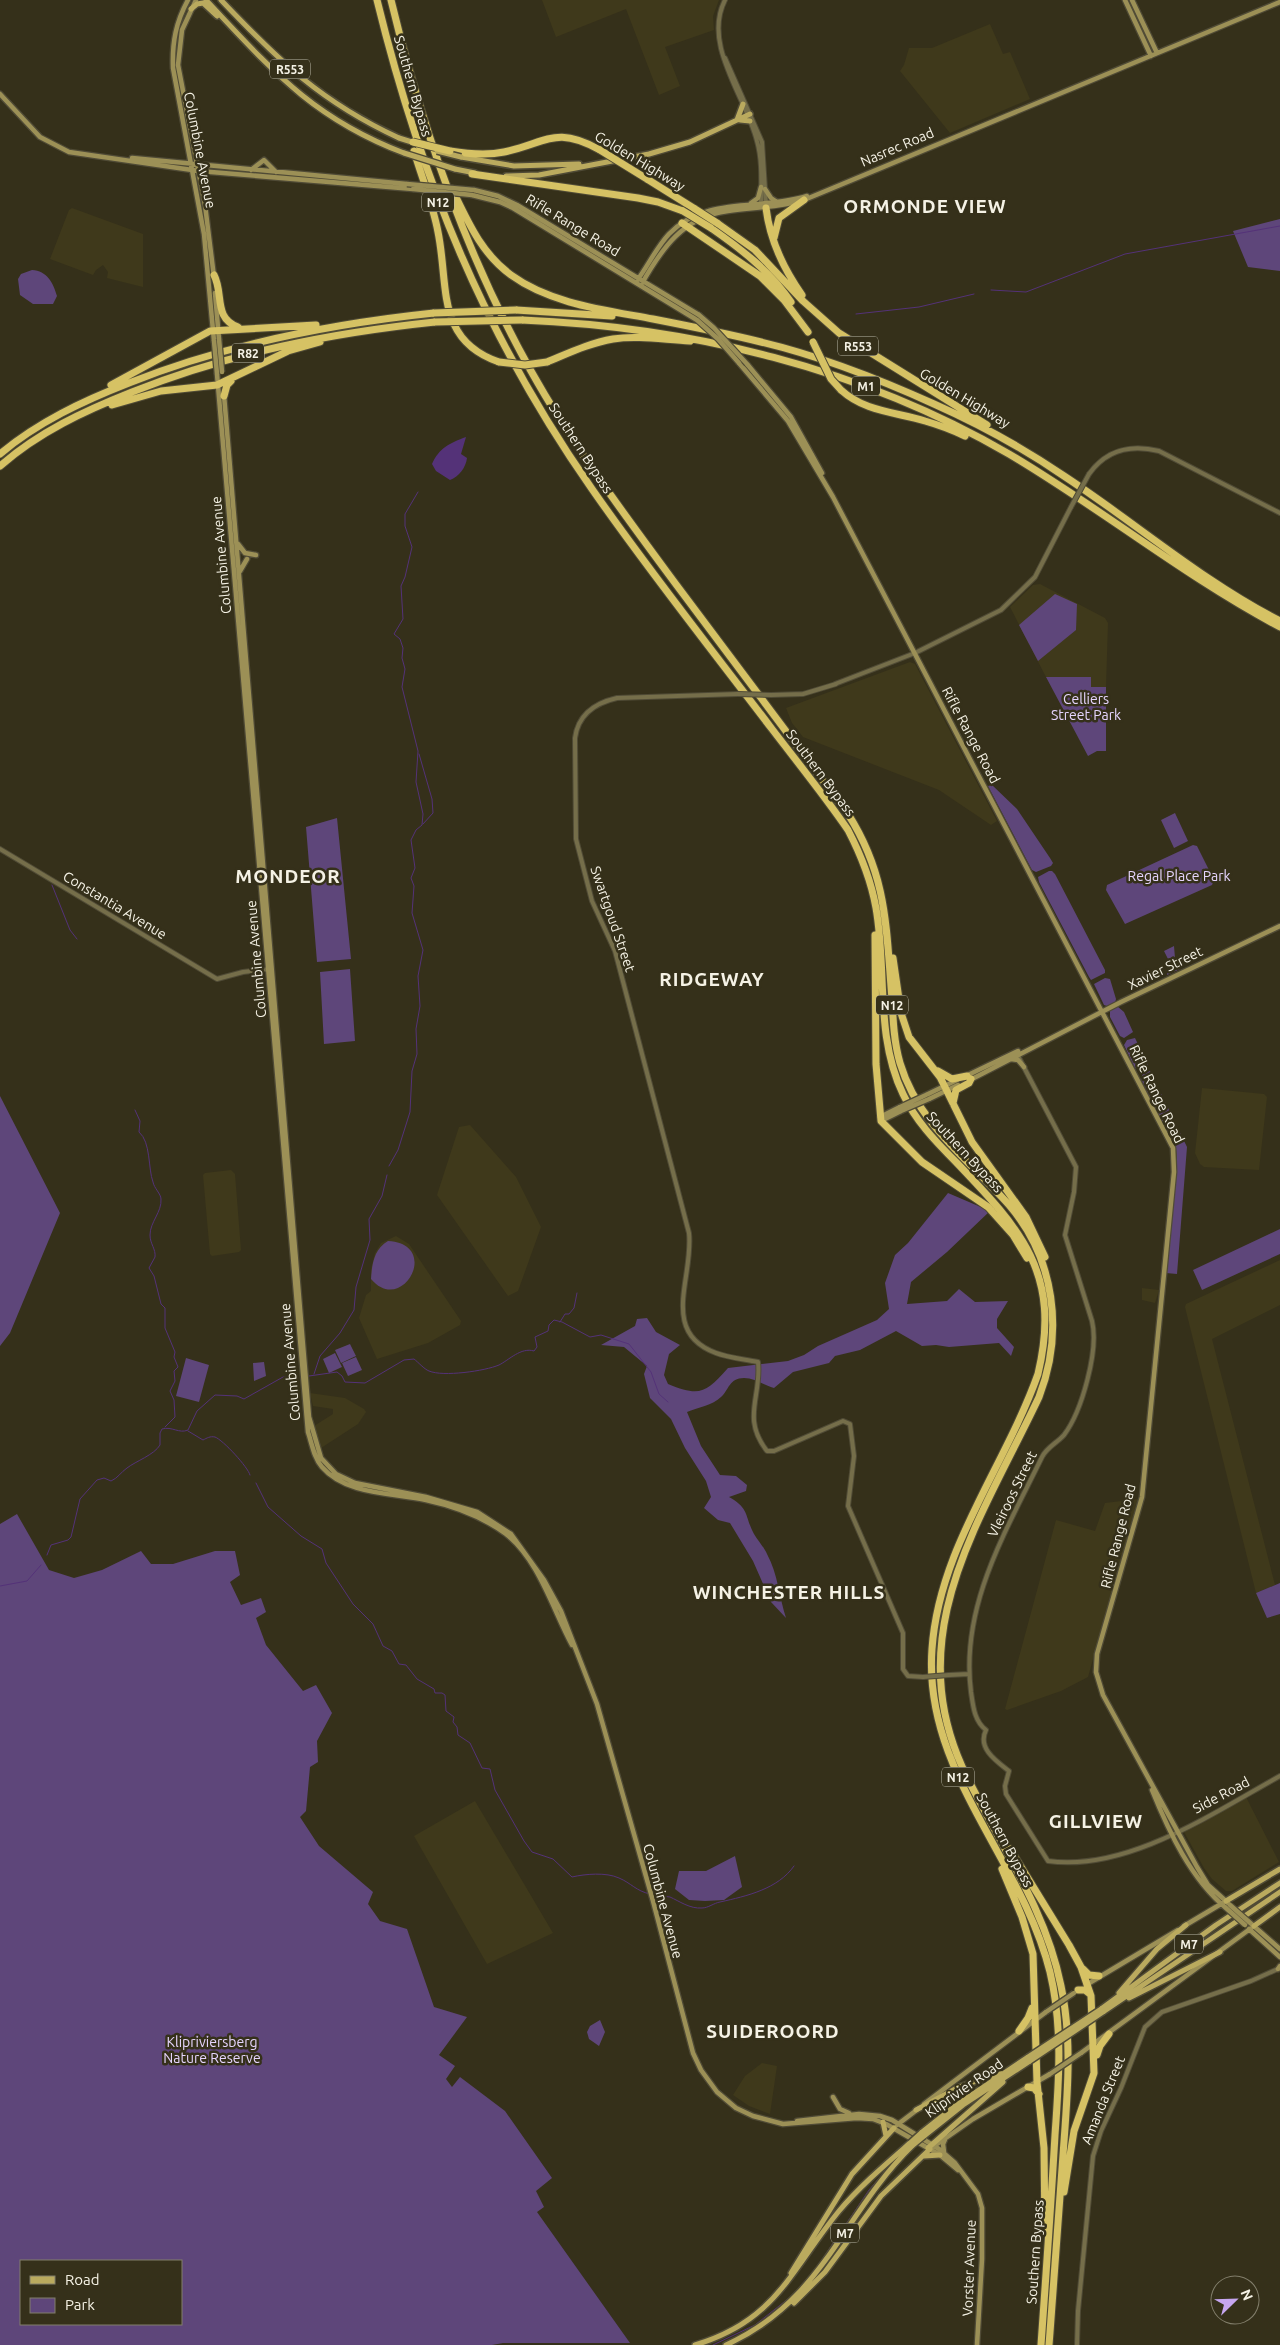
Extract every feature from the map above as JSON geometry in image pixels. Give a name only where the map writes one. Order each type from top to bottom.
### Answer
[{"type":"highway","name":"Southern Bypass","points":[[377,0],[396,76],[427,173],[454,242],[492,322],[536,403],[605,508],[839,818],[859,852],[871,885],[876,909],[886,1040],[891,1063],[902,1093],[925,1129],[1014,1224],[1030,1253],[1041,1285],[1045,1333],[1038,1374],[952,1559],[940,1593],[933,1630],[932,1685],[939,1725],[949,1759],[1036,1928],[1046,1960],[1057,2009],[1060,2078],[1041,2345]]},
{"type":"highway","name":"Southern Bypass","points":[[391,0],[415,93],[441,172],[484,279],[546,398],[621,511],[852,822],[873,864],[882,892],[896,1041],[908,1085],[917,1103],[934,1127],[1006,1202],[1025,1227],[1043,1265],[1052,1304],[1052,1347],[1042,1388],[958,1567],[947,1602],[941,1637],[940,1676],[947,1722],[963,1768],[1043,1924],[1058,1970],[1065,2008],[1068,2066],[1050,2345]]},
{"type":"highway","points":[[396,76],[401,106],[438,230],[445,297],[450,317],[458,332],[473,348],[499,362],[525,365],[547,362],[585,346],[620,338],[713,342]]},
{"type":"highway","name":"Golden Highway","points":[[412,142],[450,150],[494,154],[559,137],[581,140],[695,209],[770,276],[786,295],[808,332],[831,379],[841,390],[863,405],[924,420],[1010,455]]},
{"type":"highway","points":[[441,172],[450,185],[481,244],[512,275],[534,288],[574,303],[670,323]]},
{"type":"highway","name":"Golden Highway","points":[[472,174],[658,202],[714,225],[755,250],[823,320],[857,346],[1018,446]]},
{"type":"highway","points":[[774,243],[775,226],[779,218],[804,200]]},
{"type":"highway","points":[[764,206],[774,243],[789,277],[823,320]]},
{"type":"highway","points":[[684,225],[760,276],[784,300],[808,332]]},
{"type":"highway","points":[[214,274],[223,317],[228,323],[241,328]]},
{"type":"highway","name":"R82","points":[[0,454],[48,420],[80,403],[138,379],[208,355],[284,335],[351,322],[434,313],[516,310],[581,313],[670,323]]},
{"type":"highway","name":"R82","points":[[0,466],[24,447],[71,418],[151,384],[277,346],[356,331],[435,322],[522,320],[581,322],[651,330],[713,342]]},
{"type":"highway","points":[[80,403],[216,330],[351,322]]},
{"type":"highway","name":"M1","points":[[670,323],[763,342],[836,364],[933,403],[1018,446],[1095,497],[1185,564],[1242,601],[1280,621]]},
{"type":"highway","points":[[71,418],[152,393],[220,384],[234,379],[288,351],[356,331]]},
{"type":"highway","name":"M1","points":[[713,342],[779,358],[870,388],[956,426],[1010,455],[1088,504],[1179,568],[1236,604],[1280,627]]},
{"type":"highway","points":[[224,396],[227,386],[234,379]]},
{"type":"highway","points":[[859,852],[871,899],[874,926],[876,1064],[880,1119],[916,1157],[993,1212],[1018,1241],[1041,1285]]},
{"type":"highway","points":[[886,923],[902,1019],[911,1040],[938,1074],[976,1148],[1036,1235],[1052,1283],[1052,1304]]},
{"type":"highway","points":[[923,1057],[947,1078],[969,1077],[969,1083],[956,1090],[953,1104]]},
{"type":"highway","points":[[979,1817],[983,1831],[1014,1896],[1028,1934],[1034,1966],[1036,2070],[1045,2167],[1046,2274]]},
{"type":"highway","points":[[992,1824],[1051,1914],[1081,1967],[1091,1996],[1095,2061],[1093,2078],[1072,2138],[1062,2221],[1057,2236]]},
{"type":"highway","points":[[1081,1967],[1089,1975],[1099,1976]]},
{"type":"highway","points":[[1076,1992],[1086,1990],[1091,1996]]},
{"type":"highway","points":[[1019,2031],[1030,2016],[1035,1998]]},
{"type":"highway","points":[[1095,2061],[1100,2046],[1109,2034]]},
{"type":"highway","points":[[1036,2070],[1041,2074],[1049,2074]]},
{"type":"highway","points":[[1028,2087],[1034,2088],[1039,2094]]},
{"type":"main road","name":"Columbine Avenue","points":[[188,0],[176,24],[172,53],[173,68],[194,165],[198,171],[214,274],[216,330],[214,341],[219,373],[250,729]]},
{"type":"main road","name":"Columbine Avenue","points":[[196,0],[182,30],[178,64],[194,165],[192,170],[216,330],[219,339],[219,373]]},
{"type":"main road","name":"Golden Highway","points":[[206,0],[242,39],[296,91],[317,108],[384,145],[472,174]]},
{"type":"main road","name":"Golden Highway","points":[[221,0],[301,79],[328,99],[369,124],[412,142]]},
{"type":"main road","points":[[1126,0],[1150,55]]},
{"type":"main road","points":[[1132,0],[1156,52]]},
{"type":"main road","name":"Nasrec Road","points":[[684,225],[716,213],[804,200],[1280,2]]},
{"type":"main road","points":[[191,9],[197,4],[203,3],[242,39]]},
{"type":"main road","name":"Nasrec Road","points":[[640,281],[671,238],[684,225],[716,208],[744,205],[764,206],[815,193],[1150,55]]},
{"type":"main road","points":[[0,94],[34,132],[53,146],[79,154],[118,158]]},
{"type":"main road","points":[[737,120],[743,104]]},
{"type":"main road","points":[[472,174],[522,176],[649,154],[683,144],[749,114]]},
{"type":"main road","points":[[737,120],[750,121]]},
{"type":"main road","points":[[412,142],[460,157],[523,166],[607,161]]},
{"type":"main road","name":"Rifle Range Road","points":[[118,158],[149,159],[369,183]]},
{"type":"main road","name":"Rifle Range Road","points":[[118,158],[198,171],[407,184],[498,196],[517,205],[632,274],[640,281],[649,284],[698,318],[782,413],[834,497]]},
{"type":"main road","points":[[251,170],[264,160],[277,172]]},
{"type":"main road","name":"Rifle Range Road","points":[[384,184],[413,189],[473,193],[500,202],[640,281],[714,328],[791,417],[1170,1142],[1174,1156],[1142,1497],[1096,1663],[1097,1677],[1103,1695],[1175,1832],[1206,1881],[1226,1905]]},
{"type":"main road","points":[[744,205],[757,199],[763,188],[770,198],[778,203]]},
{"type":"main road","points":[[632,274],[637,275],[646,271],[649,284]]},
{"type":"main road","name":"Columbine Avenue","points":[[220,384],[224,396],[236,540],[307,1429],[321,1466],[331,1475],[347,1484],[395,1493],[468,1512],[503,1532],[529,1563],[555,1601],[597,1704],[697,2063],[712,2086],[732,2105],[753,2116],[776,2122],[791,2124],[864,2118],[921,2135]]},
{"type":"main road","points":[[790,440],[795,433]]},
{"type":"main road","points":[[236,540],[245,553],[256,555]]},
{"type":"main road","points":[[239,578],[241,567],[247,559]]},
{"type":"main road","name":"Xavier Street","points":[[880,1119],[1060,1034],[1103,1011],[1280,926]]},
{"type":"main road","name":"Xavier Street","points":[[969,1077],[1007,1060],[1017,1053]]},
{"type":"main road","points":[[1007,1060],[1016,1059],[1024,1067]]},
{"type":"main road","name":"Rifle Range Road","points":[[1184,1847],[1198,1880],[1214,1897],[1226,1905]]},
{"type":"main road","points":[[782,2289],[852,2174],[896,2126],[1019,2031],[1087,1984],[1186,1925],[1226,1905],[1280,1869]]},
{"type":"main road","name":"Kliprivier Road","points":[[1111,2004],[1209,1930],[1280,1882]]},
{"type":"main road","name":"Kliprivier Road","points":[[695,2345],[741,2326],[763,2310],[782,2289],[845,2205],[912,2142],[955,2106],[1280,1892]]},
{"type":"main road","points":[[1206,1914],[1213,1905],[1214,1897]]},
{"type":"main road","points":[[1226,1905],[1280,1956]]},
{"type":"main road","points":[[931,2147],[1037,2082],[1109,2034],[1280,1907]]},
{"type":"main road","points":[[1263,1934],[1260,1929],[1264,1919]]},
{"type":"main road","points":[[1111,2004],[1152,1954],[1186,1925]]},
{"type":"main road","points":[[1252,1928],[1263,1934],[1280,1950]]},
{"type":"main road","points":[[1111,2004],[1220,1952]]},
{"type":"main road","points":[[916,2110],[959,2087],[1018,2066]]},
{"type":"main road","points":[[773,2317],[794,2304],[813,2285],[881,2196],[1018,2066]]},
{"type":"main road","points":[[833,2097],[842,2111],[853,2114]]},
{"type":"main road","name":"Columbine Avenue","points":[[776,2122],[853,2114],[880,2116],[896,2126],[912,2142]]},
{"type":"main road","points":[[882,2122],[886,2136]]},
{"type":"main road","name":"Vorster Avenue","points":[[921,2135],[931,2147],[942,2154],[958,2170],[978,2194],[982,2208],[983,2254],[977,2345]]},
{"type":"main road","points":[[921,2156],[942,2154],[943,2144],[947,2136]]},
{"type":"main road","name":"Kliprivier Road","points":[[726,2345],[748,2334],[773,2317],[801,2292],[816,2275],[879,2182],[912,2142]]},
{"type":"main road","name":"Vorster Avenue","points":[[912,2142],[931,2147]]},
{"type":"street","points":[[725,0],[719,15],[719,41],[743,104],[749,114],[759,152],[764,206]]},
{"type":"street","points":[[725,58],[763,152],[763,188]]},
{"type":"street","name":"Swartgoud Street","points":[[970,1674],[908,1676],[903,1669],[903,1633],[848,1506],[854,1451],[851,1427],[848,1422],[843,1421],[774,1451],[767,1451],[752,1418],[759,1376],[758,1362],[710,1351],[693,1339],[684,1323],[682,1308],[689,1252],[688,1233],[615,951],[592,901],[575,828],[575,738],[579,723],[590,709],[603,702],[624,697],[803,694],[916,654],[960,632],[1001,610],[1030,583],[1089,474],[1103,459],[1118,451],[1139,447],[1159,450],[1280,513]]},
{"type":"street","name":"Constantia Avenue","points":[[0,849],[219,979],[243,972],[270,969]]},
{"type":"street","name":"Vleiroos Street","points":[[1017,1053],[1076,1167],[1074,1192],[1066,1235],[1093,1324],[1092,1346],[1087,1379],[1078,1407],[1063,1436],[1048,1448],[1042,1457],[984,1582],[972,1630],[970,1674],[974,1711],[981,1726],[983,1743],[989,1753],[1009,1771],[1005,1786],[1006,1794],[1048,1861]]},
{"type":"street","points":[[981,1726],[986,1730],[983,1736]]},
{"type":"street","name":"Side Road","points":[[1048,1861],[1076,1863],[1133,1851],[1175,1832],[1280,1776]]},
{"type":"street","name":"Amanda Street","points":[[1076,2345],[1090,2174],[1095,2147],[1144,2027],[1162,2012],[1279,1968]]},
{"type":"shaded area","points":[[542,0],[719,0],[713,16],[714,30],[665,47],[680,86],[659,95],[626,9],[556,37]]},
{"type":"shaded area","points":[[990,24],[1003,54],[1010,52],[1030,99],[950,133],[900,71],[904,65],[909,48],[932,48]]},
{"type":"shaded area","points":[[72,208],[143,234],[143,287],[107,278],[108,272],[103,265],[93,275],[50,259],[69,210]]},
{"type":"shaded area","points":[[466,437],[461,454],[467,458],[465,465],[459,474],[450,480],[436,471],[432,464],[438,454],[446,447]]},
{"type":"shaded area","points":[[1040,584],[1105,618],[1108,623],[1106,687],[1091,687],[1090,677],[1046,677],[1010,607],[1033,585]]},
{"type":"shaded area","points":[[910,662],[915,664],[997,821],[991,825],[939,790],[803,737],[792,723],[786,708]]},
{"type":"shaded area","points":[[1202,1088],[1264,1094],[1267,1097],[1259,1170],[1204,1167],[1200,1164],[1195,1153]]},
{"type":"shaded area","points":[[470,1125],[516,1177],[541,1227],[518,1291],[508,1296],[437,1195],[459,1127]]},
{"type":"shaded area","points":[[231,1170],[235,1174],[241,1250],[239,1252],[212,1256],[210,1254],[203,1175],[205,1173]]},
{"type":"shaded area","points":[[396,1236],[409,1244],[461,1321],[460,1325],[428,1343],[377,1359],[359,1318],[366,1295],[371,1291],[371,1269],[375,1253],[381,1243]]},
{"type":"shaded area","points":[[1280,1260],[1280,1305],[1212,1339],[1275,1585],[1256,1593],[1185,1307],[1186,1304]]},
{"type":"shaded area","points":[[1142,1288],[1159,1290],[1155,1303],[1142,1300]]},
{"type":"shaded area","points":[[310,1393],[345,1398],[366,1412],[358,1424],[321,1448],[314,1426],[333,1414],[333,1409],[313,1406]]},
{"type":"shaded area","points":[[1138,1499],[1088,1677],[1061,1691],[1007,1710],[1005,1709],[1056,1520],[1095,1531],[1105,1503]]},
{"type":"shaded area","points":[[1246,1797],[1279,1862],[1232,1891],[1226,1891],[1212,1879],[1204,1868],[1184,1832]]},
{"type":"shaded area","points":[[475,1801],[553,1933],[487,1964],[414,1836]]},
{"type":"shaded area","points":[[762,2063],[777,2066],[770,2114],[749,2106],[733,2095],[745,2076]]},
{"type":"green space","points":[[1280,219],[1280,271],[1248,267],[1233,231]]},
{"type":"green space","points":[[32,270],[45,275],[54,286],[57,296],[53,304],[33,304],[20,295],[18,279],[21,274]]},
{"type":"green space","points":[[1055,594],[1077,604],[1076,630],[1038,661],[1019,625]]},
{"type":"green space","name":"Celliers Street Park","points":[[1046,677],[1091,677],[1091,687],[1106,687],[1106,751],[1097,751],[1088,756]]},
{"type":"green space","points":[[992,785],[1017,809],[1053,863],[1051,866],[1036,872],[1032,870],[988,786]]},
{"type":"green space","points":[[1175,813],[1188,841],[1174,848],[1161,820]]},
{"type":"green space","points":[[337,818],[351,959],[317,962],[306,827]]},
{"type":"green space","name":"Regal Place Park","points":[[1193,845],[1197,846],[1214,880],[1212,885],[1125,924],[1106,890],[1107,885]]},
{"type":"green space","points":[[1049,871],[1055,874],[1105,970],[1105,973],[1091,980],[1039,882],[1038,877]]},
{"type":"green space","points":[[1174,946],[1175,958],[1180,969],[1167,975],[1169,961],[1164,951]]},
{"type":"green space","points":[[350,969],[355,1041],[324,1044],[320,972]]},
{"type":"green space","points":[[1105,978],[1110,979],[1116,999],[1115,1003],[1107,1006],[1104,1005],[1094,984]]},
{"type":"green space","points":[[1117,1006],[1124,1012],[1133,1032],[1124,1038],[1120,1036],[1110,1017],[1110,1011]]},
{"type":"green space","points":[[1135,1038],[1148,1065],[1140,1070],[1135,1068],[1124,1045],[1127,1040]]},
{"type":"green space","points":[[1150,1071],[1187,1147],[1177,1274],[1166,1273],[1177,1160],[1176,1149],[1141,1079],[1143,1073]]},
{"type":"green space","points":[[0,1096],[60,1213],[10,1333],[0,1346]]},
{"type":"green space","points":[[948,1193],[990,1211],[947,1252],[911,1282],[907,1304],[947,1301],[959,1289],[975,1302],[1008,1301],[997,1319],[997,1328],[1014,1347],[1011,1356],[999,1343],[949,1347],[936,1345],[922,1346],[896,1331],[860,1350],[835,1356],[829,1363],[793,1372],[774,1388],[748,1378],[735,1380],[718,1400],[687,1412],[701,1446],[720,1475],[736,1476],[747,1485],[746,1491],[729,1497],[744,1509],[754,1534],[771,1562],[786,1618],[771,1602],[753,1561],[730,1523],[718,1520],[704,1508],[711,1497],[706,1481],[685,1448],[671,1419],[650,1398],[644,1374],[647,1366],[624,1347],[601,1345],[635,1326],[637,1319],[647,1318],[656,1332],[680,1345],[669,1354],[664,1375],[668,1384],[695,1391],[702,1390],[714,1383],[728,1368],[788,1361],[804,1355],[818,1346],[877,1320],[889,1309],[885,1283],[895,1255],[908,1243]]},
{"type":"green space","points":[[1280,1229],[1280,1254],[1202,1290],[1193,1270]]},
{"type":"green space","points":[[388,1241],[404,1245],[412,1253],[415,1264],[411,1275],[404,1284],[394,1289],[383,1288],[371,1279],[373,1262],[377,1253],[383,1244]]},
{"type":"green space","points":[[350,1344],[356,1356],[341,1363],[335,1350]]},
{"type":"green space","points":[[335,1353],[342,1367],[329,1373],[323,1359]]},
{"type":"green space","points":[[356,1357],[362,1370],[348,1376],[342,1363]]},
{"type":"green space","points":[[186,1358],[209,1365],[199,1402],[176,1396]]},
{"type":"green space","points":[[264,1362],[266,1376],[254,1381],[253,1363]]},
{"type":"green space","name":"Klipriviersberg Nature Reserve","points":[[17,1514],[49,1570],[74,1578],[102,1570],[141,1551],[151,1564],[173,1564],[215,1551],[235,1551],[240,1575],[230,1582],[241,1605],[261,1598],[266,1612],[256,1618],[266,1645],[303,1691],[316,1685],[332,1713],[317,1741],[318,1762],[310,1767],[306,1811],[300,1817],[319,1846],[373,1892],[368,1904],[380,1921],[407,1929],[434,2007],[467,2017],[439,2055],[455,2066],[446,2079],[452,2087],[460,2077],[505,2111],[552,2178],[536,2191],[544,2207],[537,2212],[630,2343],[503,2343],[492,2345],[0,2345],[0,1524]]},
{"type":"green space","points":[[1280,1583],[1280,1614],[1267,1618],[1256,1593]]},
{"type":"green space","points":[[735,1856],[742,1887],[724,1900],[689,1900],[675,1889],[679,1871],[706,1871]]},
{"type":"green space","points":[[600,2020],[605,2032],[599,2046],[589,2039],[587,2032],[590,2026]]},
{"type":"waterway","points":[[991,290],[1026,292],[1125,254],[1280,226]]},
{"type":"waterway","points":[[856,314],[919,307],[974,294]]},
{"type":"waterway","points":[[389,1166],[398,1150],[410,1112],[412,1071],[417,1054],[416,1029],[420,1006],[418,976],[423,950],[412,913],[414,886],[411,878],[415,868],[411,840],[416,830],[422,825],[423,814],[416,782],[418,751],[402,687],[405,669],[402,658],[403,648],[400,639],[394,634],[403,619],[401,586],[412,547],[405,526],[405,514],[418,492]]},
{"type":"waterway","points":[[419,754],[432,799],[433,813],[423,824]]},
{"type":"waterway","points":[[52,885],[70,930],[77,939]]},
{"type":"waterway","points":[[135,1110],[140,1121],[139,1132],[146,1142],[151,1177],[161,1199],[160,1208],[151,1230],[150,1238],[155,1251],[155,1257],[149,1268],[154,1276],[161,1304],[165,1308],[165,1328],[175,1352],[174,1357],[178,1367],[174,1371],[175,1381],[170,1391],[174,1400],[175,1417],[165,1427]]},
{"type":"waterway","points":[[314,1374],[320,1356],[340,1333],[354,1310],[356,1287],[370,1240],[369,1219],[382,1196],[387,1175]]},
{"type":"waterway","points":[[560,1322],[565,1314],[569,1314],[574,1308],[577,1293]]},
{"type":"waterway","points":[[309,1376],[337,1372],[345,1382],[365,1383],[404,1360],[414,1359],[427,1370],[435,1373],[454,1373],[484,1369],[499,1365],[520,1352],[534,1351],[537,1347],[535,1337],[548,1331],[549,1325],[554,1320],[562,1322],[590,1337],[601,1335],[629,1344],[651,1372],[659,1394],[668,1402]]},
{"type":"waterway","points":[[47,1555],[51,1545],[68,1540],[71,1537],[80,1499],[97,1480],[104,1478],[111,1481],[131,1465],[154,1452],[160,1445],[162,1429],[188,1430],[197,1411],[215,1395],[237,1396],[244,1399],[283,1377],[298,1378]]},
{"type":"waterway","points":[[188,1431],[203,1440],[209,1437],[219,1439],[240,1460],[250,1475]]},
{"type":"waterway","points":[[256,1483],[268,1507],[301,1536],[322,1549],[326,1563],[353,1604],[373,1624],[383,1646],[392,1651],[399,1664],[406,1665],[417,1679],[434,1689],[435,1693],[445,1695],[446,1711],[454,1717],[453,1722],[457,1727],[458,1735],[470,1743],[482,1768],[490,1769],[495,1790],[532,1852],[553,1859],[572,1877],[596,1874],[614,1876],[650,1894]]},
{"type":"waterway","points":[[0,1586],[27,1581],[41,1565]]},
{"type":"waterway","points":[[654,1895],[670,1897],[693,1907],[704,1908],[771,1886],[794,1866]]},
{"type":"waterway","points":[[817,2267],[869,2190],[891,2164]]},
{"type":"waterway","points":[[804,2283],[810,2276]]},
{"type":"waterway","points":[[713,2345],[755,2325],[793,2295]]},
{"type":"district","name":"ORMONDE VIEW","points":[[925,206]]},
{"type":"district","name":"MONDEOR","points":[[288,876]]},
{"type":"district","name":"RIDGEWAY","points":[[712,979]]},
{"type":"district","name":"WINCHESTER HILLS","points":[[789,1592]]},
{"type":"district","name":"GILLVIEW","points":[[1096,1821]]},
{"type":"district","name":"SUIDEROORD","points":[[773,2031]]}]
